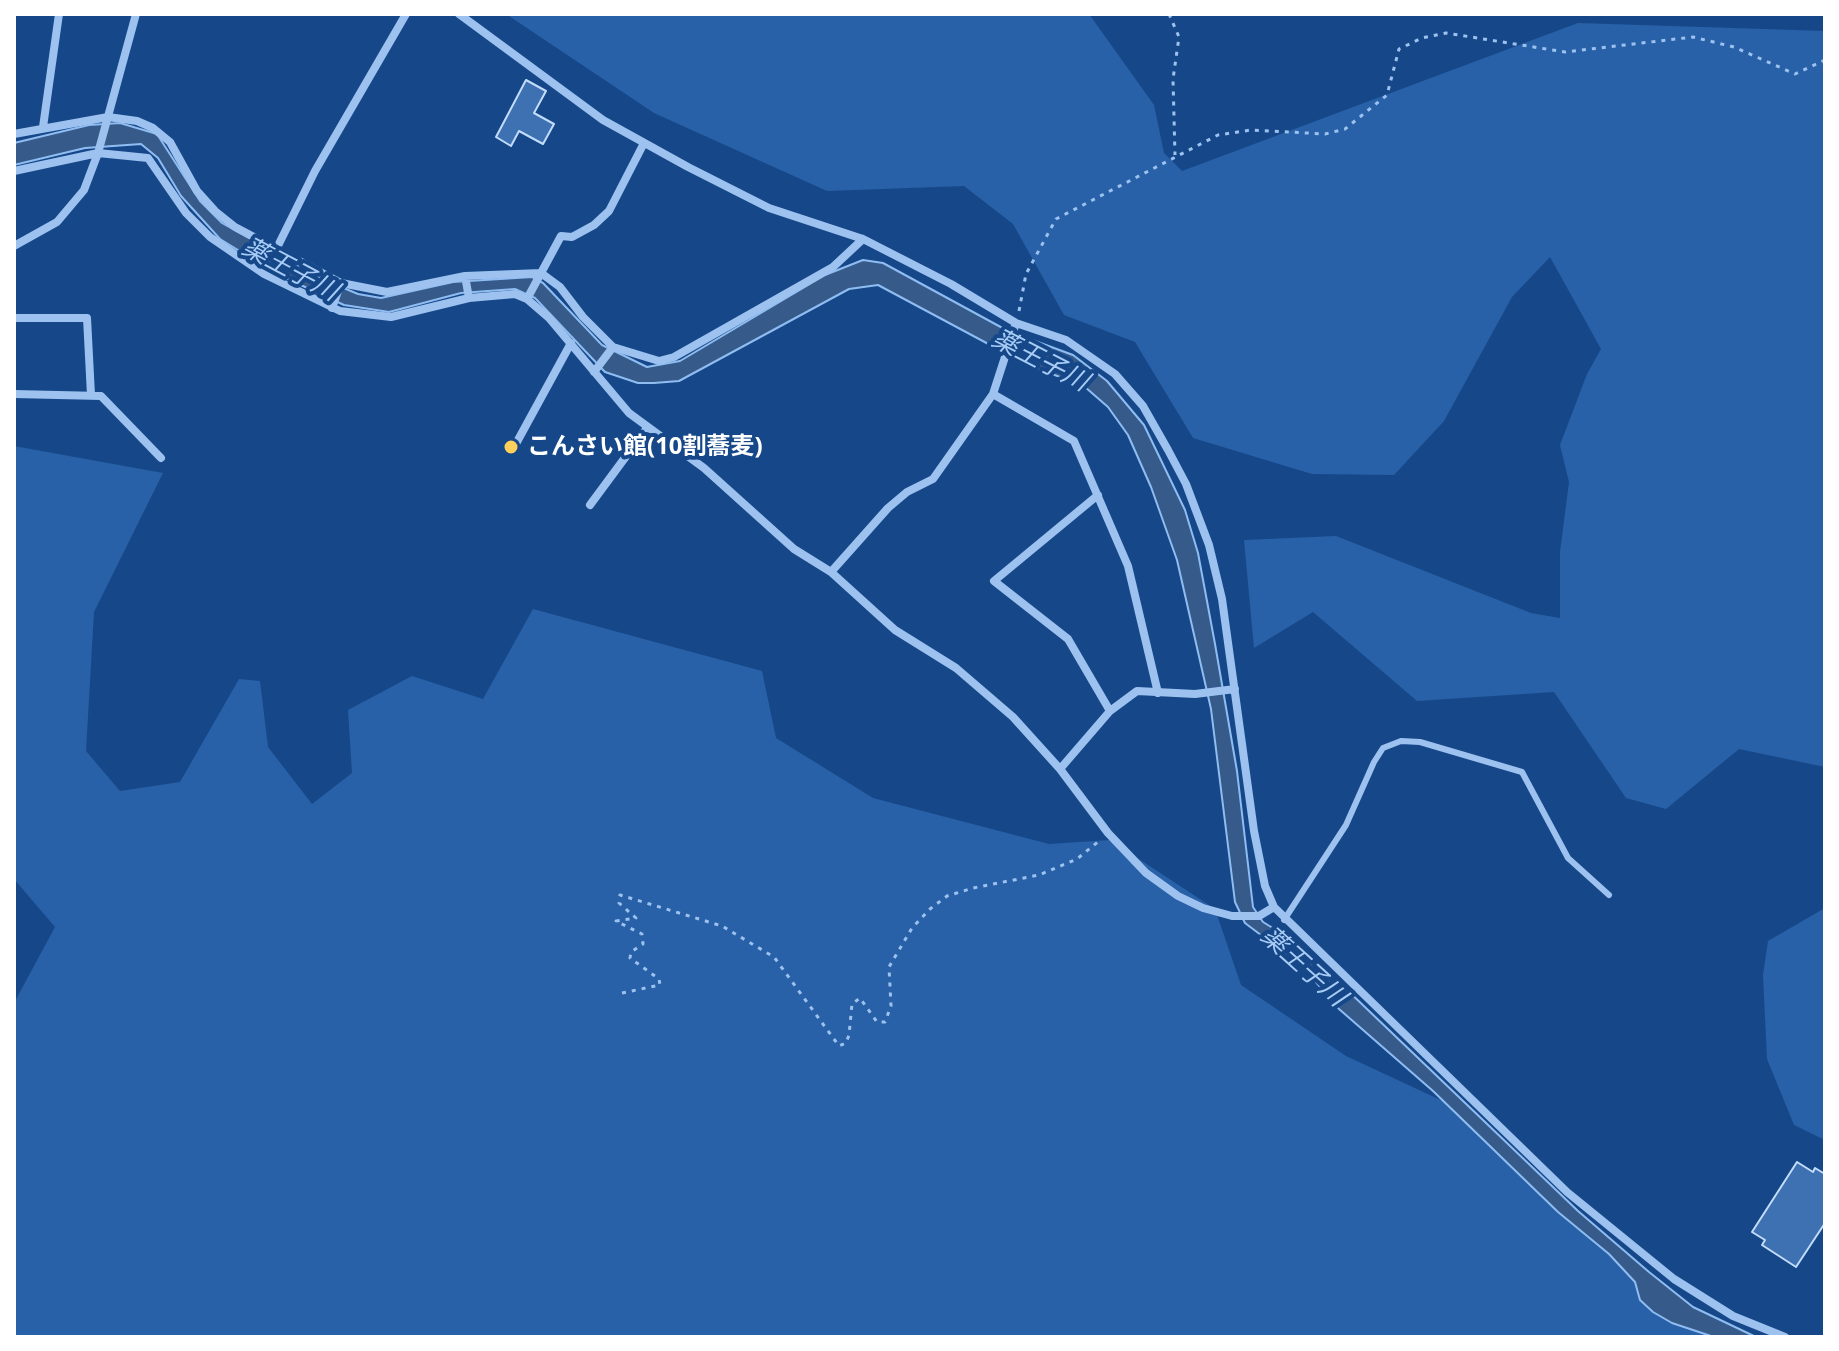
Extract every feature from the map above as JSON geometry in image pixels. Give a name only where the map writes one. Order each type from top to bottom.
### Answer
[{"type":"street","points":[[43,127],[59,14]]},
{"type":"street","points":[[14,246],[57,222],[84,190],[98,153],[136,14]]},
{"type":"street","points":[[264,274],[315,171],[406,14]]},
{"type":"street","points":[[459,14],[603,120],[644,143],[755,202],[863,239],[951,284],[1016,327],[1066,340],[1089,353],[1115,374],[1143,406],[1186,484],[1209,545],[1222,599],[1254,831],[1265,886],[1274,907],[1567,1192],[1674,1279],[1733,1316],[1785,1337]]},
{"type":"street","points":[[14,134],[108,117],[153,128],[170,142],[197,191],[215,211],[341,283],[387,292],[465,276],[541,273],[560,287],[583,317],[613,347],[646,359],[674,357],[833,267],[863,239]]},
{"type":"street","points":[[527,299],[561,236],[572,237],[594,225],[609,211],[644,143]]},
{"type":"street","points":[[14,171],[98,153],[148,158],[186,213],[210,237],[264,274],[332,308],[370,317],[391,317],[469,298],[515,294],[527,299],[571,343],[629,413],[704,468],[794,549],[831,572],[895,630],[956,668],[1013,717],[1060,769],[1108,833],[1146,873],[1178,896],[1203,908],[1232,916],[1259,916],[1274,907]]},
{"type":"street","points":[[465,276],[469,298]]},
{"type":"street","points":[[332,308],[341,283]]},
{"type":"street","points":[[14,318],[87,318],[91,395]]},
{"type":"street","points":[[831,572],[888,508],[907,492],[933,479],[993,394],[1016,327]]},
{"type":"street","points":[[512,451],[571,343]]},
{"type":"street","points":[[594,372],[613,347]]},
{"type":"street","points":[[14,394],[101,396],[161,458]]},
{"type":"street","points":[[993,394],[1074,441],[1128,566],[1158,693]]},
{"type":"street","points":[[590,505],[647,428]]},
{"type":"street","points":[[1098,495],[994,581],[1068,639],[1110,711]]},
{"type":"street","points":[[1060,769],[1110,711],[1137,691],[1195,694],[1235,689]]},
{"type":"lane","points":[[1284,920],[1346,825],[1383,748],[1401,741],[1420,742],[1522,772],[1568,858],[1609,895]]},
{"type":"path","points":[[1169,14],[1179,37],[1173,79],[1175,155]]},
{"type":"path","points":[[1016,327],[1026,274],[1056,219],[1218,135],[1236,131],[1325,134],[1345,129],[1387,95],[1399,49],[1422,38],[1446,33],[1565,52],[1693,37],[1734,47],[1795,74],[1825,60]]},
{"type":"path","points":[[622,993],[660,985],[659,979],[630,958],[631,952],[643,944],[642,934],[616,921],[636,918],[619,903],[620,895],[629,895],[722,926],[774,957],[839,1046],[846,1043],[852,1004],[860,998],[877,1022],[885,1022],[891,1006],[889,967],[912,928],[930,909],[947,896],[1039,875],[1077,859],[1108,833]]},
{"type":"shaded area","points":[[506,14],[1089,14],[1154,105],[1164,153],[1182,171],[1578,23],[1825,31],[1825,767],[1739,749],[1666,809],[1626,798],[1554,692],[1417,701],[1313,612],[1254,648],[1244,540],[1336,536],[1531,613],[1560,618],[1560,552],[1569,482],[1560,445],[1587,374],[1601,349],[1550,257],[1512,297],[1444,421],[1394,475],[1312,474],[1193,438],[1135,342],[1064,315],[1013,224],[964,186],[827,191],[654,113]]},
{"type":"shaded area","points":[[14,446],[163,473],[94,612],[86,751],[120,791],[180,782],[239,679],[260,681],[268,747],[312,804],[352,773],[348,710],[412,676],[483,699],[533,609],[762,671],[776,738],[873,798],[1049,844],[1110,840],[1215,909],[1241,985],[1346,1056],[1475,1116],[1672,1303],[1735,1337],[14,1337],[14,1003],[55,927],[14,879]]},
{"type":"shaded area","points":[[1825,908],[1825,1140],[1794,1125],[1767,1059],[1763,975],[1768,941]]},
{"type":"water","name":"薬王子川","points":[[120,123],[157,134],[200,201],[222,223],[322,279],[358,294],[381,298],[453,282],[532,277],[543,283],[602,345],[647,367],[680,361],[825,275],[863,260],[883,263],[1008,331],[1073,355],[1107,381],[1144,425],[1185,510],[1198,553],[1237,771],[1253,907],[1263,922],[1305,948],[1338,985],[1344,987],[1578,1211],[1649,1272],[1693,1307],[1756,1337],[1714,1337],[1672,1323],[1653,1312],[1640,1300],[1635,1282],[1609,1254],[1558,1212],[1433,1091],[1339,1009],[1303,967],[1245,923],[1235,902],[1211,709],[1177,560],[1151,487],[1128,435],[1108,407],[1085,387],[1022,362],[878,285],[849,289],[679,381],[654,383],[638,383],[605,372],[535,298],[515,289],[461,293],[389,312],[344,305],[277,274],[220,239],[181,196],[158,158],[141,144],[85,148],[14,165],[14,143],[89,125]]},
{"type":"building","points":[[526,80],[546,91],[534,113],[554,124],[543,144],[519,131],[511,146],[496,137]]},
{"type":"building","points":[[1797,1162],[1813,1172],[1815,1168],[1825,1174],[1825,1223],[1796,1267],[1762,1245],[1765,1240],[1752,1232]]},
{"type":"place","name":"こんさい館(10割蕎麦)","points":[[511,447]]}]
